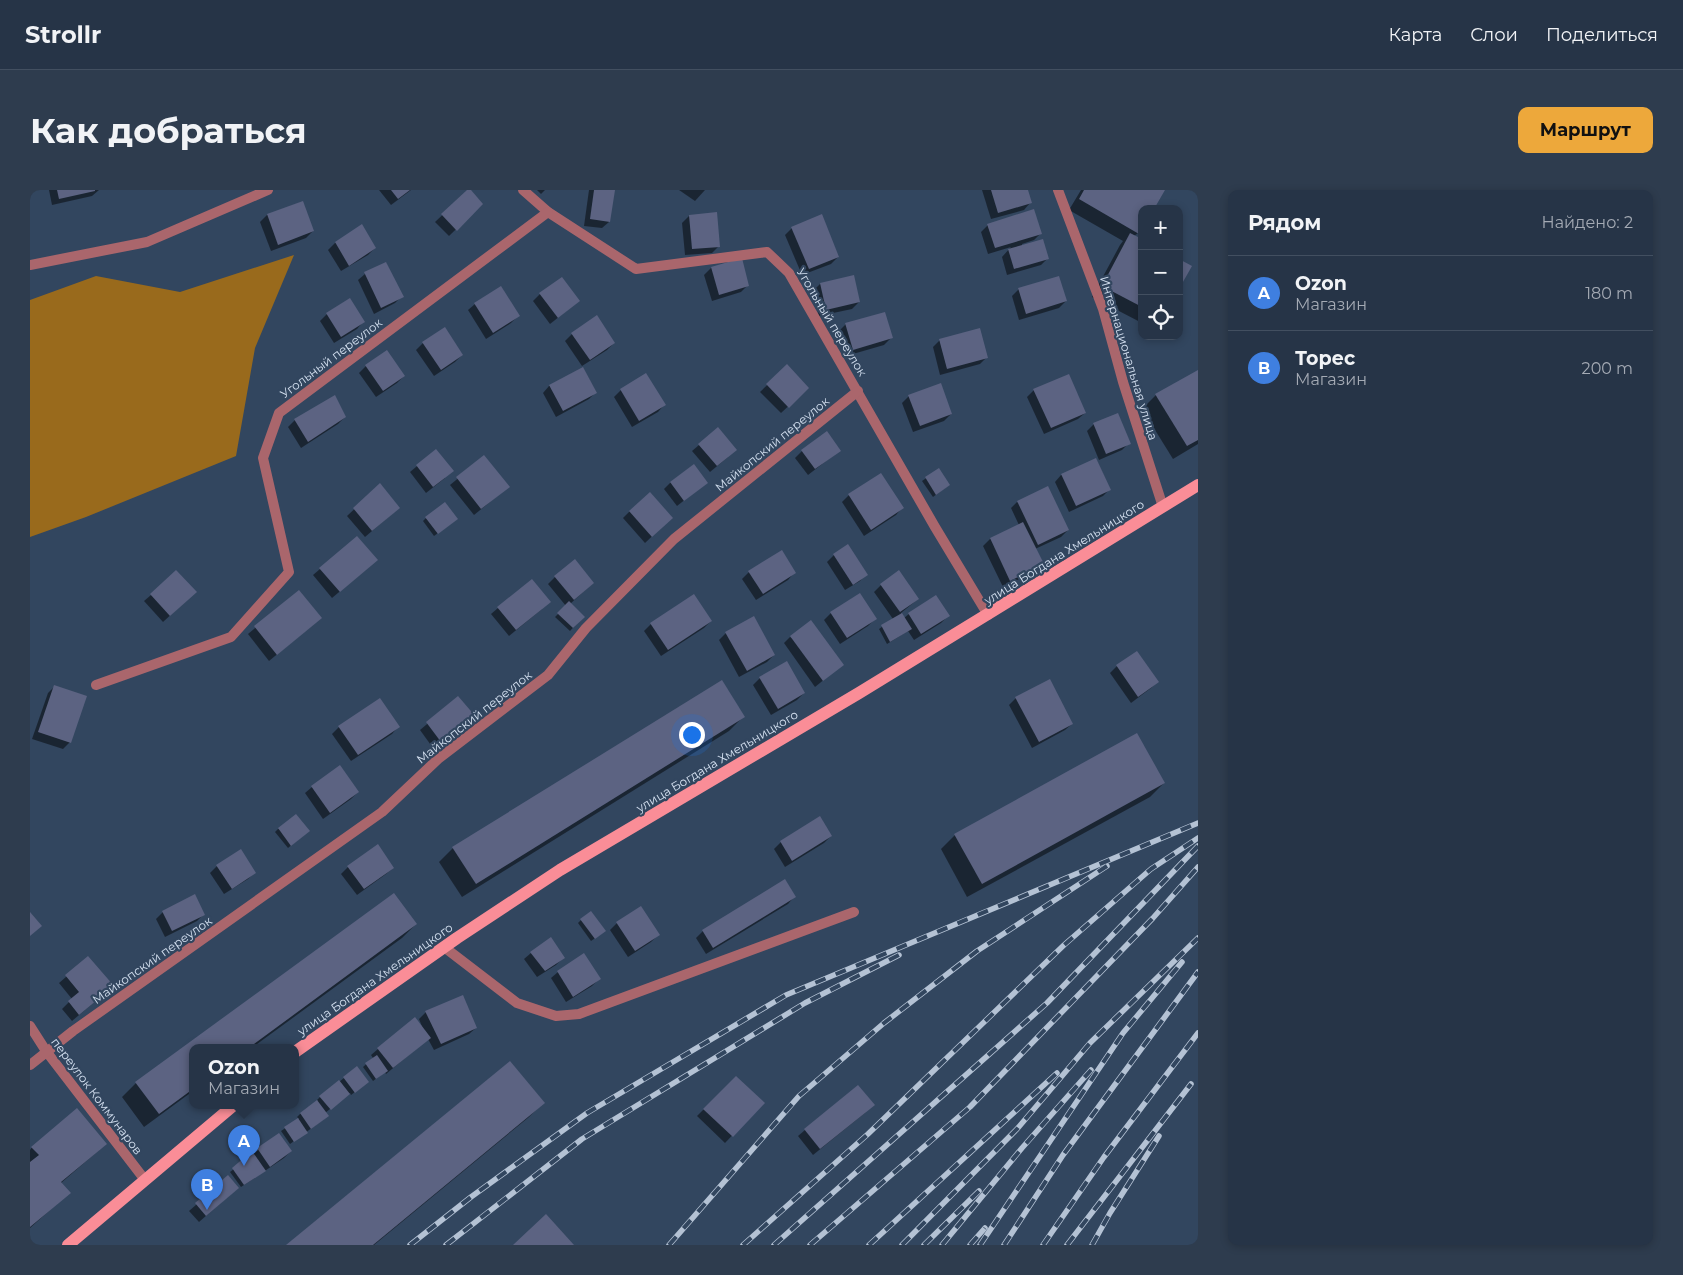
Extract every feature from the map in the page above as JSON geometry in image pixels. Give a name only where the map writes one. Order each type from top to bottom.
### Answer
[{"type":"main road","name":"улица Богдана Хмельницкого","points":[[299,1049],[444,947],[560,870],[851,698],[1198,485]]},
{"type":"main road","points":[[68,1245],[229,1109]]},
{"type":"street","points":[[30,264],[147,242],[268,190]]},
{"type":"street","name":"Угольный переулок","points":[[523,190],[548,212],[636,269],[767,252],[789,273],[935,527],[988,615]]},
{"type":"street","name":"Интернациональная улица","points":[[1058,190],[1103,309],[1123,382],[1163,507]]},
{"type":"street","name":"Угольный переулок","points":[[96,684],[232,637],[289,572],[262,458],[279,413],[548,212]]},
{"type":"street","name":"Майкопский переулок","points":[[30,1065],[46,1051],[382,812],[438,759],[548,675],[586,628],[674,539],[858,391]]},
{"type":"street","points":[[444,947],[517,1003],[556,1016],[579,1014],[854,912]]},
{"type":"street","name":"переулок Коммунаров","points":[[30,1026],[46,1051],[145,1180]]},
{"type":"shaded area","points":[[294,255],[255,348],[236,456],[86,517],[30,537],[30,300],[96,276],[180,292]]},
{"type":"building","points":[[57,190],[95,190],[95,191],[59,199]]},
{"type":"building","points":[[391,190],[410,190],[398,199]]},
{"type":"building","points":[[467,190],[471,190],[483,204],[457,231],[441,214]]},
{"type":"building","points":[[594,190],[615,190],[610,222],[590,219]]},
{"type":"building","points":[[991,190],[1028,190],[1032,203],[998,213]]},
{"type":"building","points":[[1084,190],[1165,190],[1156,205],[1138,205],[1138,233],[1079,199]]},
{"type":"building","points":[[303,201],[314,231],[278,245],[267,214]]},
{"type":"building","points":[[1034,209],[1042,234],[995,248],[987,224]]},
{"type":"building","points":[[717,212],[720,247],[692,249],[689,215]]},
{"type":"building","points":[[822,214],[839,257],[809,269],[791,227]]},
{"type":"building","points":[[362,224],[376,248],[349,266],[335,242]]},
{"type":"building","points":[[1130,233],[1138,237],[1138,305],[1102,286]]},
{"type":"building","points":[[1043,239],[1049,259],[1014,269],[1008,249]]},
{"type":"building","points":[[742,258],[749,286],[719,295],[711,267]]},
{"type":"building","points":[[1183,261],[1192,266],[1183,282]]},
{"type":"building","points":[[386,262],[404,297],[381,308],[364,272]]},
{"type":"building","points":[[854,275],[860,302],[826,310],[820,283]]},
{"type":"building","points":[[1059,276],[1067,301],[1026,314],[1018,288]]},
{"type":"building","points":[[562,277],[580,301],[558,318],[539,293]]},
{"type":"building","points":[[501,286],[520,316],[493,333],[474,303]]},
{"type":"building","points":[[350,298],[365,322],[341,337],[326,313]]},
{"type":"building","points":[[885,312],[893,338],[853,350],[845,323]]},
{"type":"building","points":[[597,315],[615,343],[590,360],[571,333]]},
{"type":"building","points":[[445,327],[463,355],[441,370],[422,342]]},
{"type":"building","points":[[980,328],[988,358],[947,369],[939,339]]},
{"type":"building","points":[[387,350],[405,376],[383,391],[365,365]]},
{"type":"building","points":[[787,364],[809,388],[789,408],[766,384]]},
{"type":"building","points":[[583,367],[597,393],[563,411],[549,385]]},
{"type":"building","points":[[1198,370],[1198,440],[1187,446],[1155,394]]},
{"type":"building","points":[[646,373],[666,405],[639,421],[620,389]]},
{"type":"building","points":[[1069,374],[1086,413],[1051,428],[1033,389]]},
{"type":"building","points":[[941,383],[952,414],[920,426],[908,395]]},
{"type":"building","points":[[335,395],[346,417],[308,442],[294,419]]},
{"type":"building","points":[[1118,413],[1131,444],[1106,454],[1093,423]]},
{"type":"building","points":[[718,427],[737,450],[717,466],[698,444]]},
{"type":"building","points":[[827,431],[841,451],[815,469],[801,450]]},
{"type":"building","points":[[436,449],[454,471],[433,487],[416,465]]},
{"type":"building","points":[[484,455],[510,487],[481,509],[456,477]]},
{"type":"building","points":[[1096,458],[1111,490],[1076,506],[1061,474]]},
{"type":"building","points":[[694,464],[708,483],[684,501],[670,482]]},
{"type":"building","points":[[939,468],[950,485],[936,495],[925,477]]},
{"type":"building","points":[[881,473],[904,508],[871,530],[848,494]]},
{"type":"building","points":[[380,483],[400,508],[372,531],[353,508]]},
{"type":"building","points":[[1048,486],[1069,530],[1038,545],[1017,501]]},
{"type":"building","points":[[650,492],[673,518],[652,537],[629,511]]},
{"type":"building","points":[[445,502],[458,519],[438,534],[425,517]]},
{"type":"building","points":[[1023,522],[1044,564],[1010,581],[990,538]]},
{"type":"building","points":[[357,536],[378,560],[340,592],[319,568]]},
{"type":"building","points":[[848,544],[868,575],[853,585],[833,554]]},
{"type":"building","points":[[782,550],[796,573],[763,594],[748,571]]},
{"type":"building","points":[[575,559],[594,583],[574,600],[554,576]]},
{"type":"building","points":[[176,570],[197,592],[170,616],[150,594]]},
{"type":"building","points":[[899,570],[919,599],[900,612],[880,584]]},
{"type":"building","points":[[532,579],[551,602],[516,630],[497,607]]},
{"type":"building","points":[[299,590],[322,618],[277,655],[254,626]]},
{"type":"building","points":[[860,593],[877,619],[847,638],[830,612]]},
{"type":"building","points":[[694,594],[712,621],[668,650],[650,623]]},
{"type":"building","points":[[936,595],[950,616],[921,634],[908,613]]},
{"type":"building","points":[[569,601],[585,617],[573,628],[557,613]]},
{"type":"building","points":[[902,613],[912,629],[890,642],[881,625]]},
{"type":"building","points":[[754,616],[775,655],[747,671],[725,632]]},
{"type":"building","points":[[811,620],[844,665],[823,681],[790,636]]},
{"type":"building","points":[[1137,651],[1159,682],[1138,697],[1116,665]]},
{"type":"building","points":[[787,661],[805,693],[778,709],[759,677]]},
{"type":"building","points":[[1050,679],[1073,724],[1039,742],[1015,697]]},
{"type":"building","points":[[722,680],[745,717],[476,884],[452,847]]},
{"type":"building","points":[[54,685],[87,696],[71,743],[38,732]]},
{"type":"building","points":[[458,696],[476,717],[441,742],[426,722]]},
{"type":"building","points":[[380,698],[400,727],[358,755],[338,726]]},
{"type":"building","points":[[1137,733],[1165,783],[982,884],[954,834]]},
{"type":"building","points":[[340,765],[359,792],[330,813],[311,786]]},
{"type":"building","points":[[296,814],[310,831],[291,846],[278,828]]},
{"type":"building","points":[[820,816],[832,836],[792,861],[780,841]]},
{"type":"building","points":[[378,844],[394,868],[364,889],[347,866]]},
{"type":"building","points":[[241,849],[256,873],[232,889],[216,865]]},
{"type":"building","points":[[785,879],[796,897],[713,948],[702,930]]},
{"type":"building","points":[[394,893],[417,924],[254,1044],[189,1044],[189,1092],[159,1114],[135,1082]]},
{"type":"building","points":[[195,894],[205,915],[172,931],[162,911]]},
{"type":"building","points":[[641,906],[660,935],[635,951],[616,922]]},
{"type":"building","points":[[591,911],[606,931],[595,939],[580,919]]},
{"type":"building","points":[[30,912],[42,926],[30,936]]},
{"type":"building","points":[[551,937],[565,958],[545,971],[530,952]]},
{"type":"building","points":[[584,953],[601,979],[573,997],[557,971]]},
{"type":"building","points":[[88,956],[114,986],[79,1015],[68,1001],[79,992],[65,975]]},
{"type":"building","points":[[463,995],[477,1028],[441,1044],[425,1011]]},
{"type":"building","points":[[415,1017],[431,1038],[393,1068],[377,1048]]},
{"type":"building","points":[[377,1055],[388,1071],[376,1079],[365,1063]]},
{"type":"building","points":[[510,1061],[545,1103],[373,1245],[286,1245]]},
{"type":"building","points":[[357,1066],[369,1082],[355,1093],[343,1077]]},
{"type":"building","points":[[736,1076],[765,1103],[733,1137],[703,1109]]},
{"type":"building","points":[[339,1080],[350,1094],[331,1110],[319,1096]]},
{"type":"building","points":[[858,1085],[875,1105],[820,1149],[804,1129]]},
{"type":"building","points":[[317,1100],[329,1116],[311,1129],[300,1113]]},
{"type":"building","points":[[77,1108],[107,1144],[61,1182],[71,1193],[30,1227],[30,1162],[39,1155],[31,1147]]},
{"type":"building","points":[[298,1118],[308,1133],[294,1142],[284,1127]]},
{"type":"building","points":[[279,1133],[292,1151],[270,1167],[257,1148]]},
{"type":"building","points":[[252,1151],[266,1171],[244,1185],[232,1168]]},
{"type":"building","points":[[228,1175],[239,1188],[206,1216],[195,1203]]},
{"type":"building","points":[[546,1214],[574,1245],[513,1245]]},
{"type":"railway","points":[[410,1245],[471,1197],[587,1113],[786,995],[1198,823]]},
{"type":"railway","points":[[743,1245],[868,1134],[1064,945],[1151,869],[1198,838]]},
{"type":"railway","points":[[774,1245],[1047,1003],[1198,846]]},
{"type":"railway","points":[[669,1245],[799,1096],[884,1023],[977,951],[1107,866]]},
{"type":"railway","points":[[810,1245],[970,1107],[1153,918],[1198,867]]},
{"type":"railway","points":[[902,1245],[1017,1129],[1090,1043],[1198,938]]},
{"type":"railway","points":[[446,1245],[582,1139],[805,1003],[899,955]]},
{"type":"railway","points":[[980,1245],[1123,1033],[1182,962]]},
{"type":"railway","points":[[1004,1245],[1063,1155],[1198,972]]},
{"type":"railway","points":[[1043,1245],[1104,1157],[1198,1033]]},
{"type":"railway","points":[[942,1245],[1022,1148],[1091,1070]]},
{"type":"railway","points":[[869,1245],[1057,1073]]},
{"type":"railway","points":[[1067,1245],[1191,1084]]},
{"type":"railway","points":[[1092,1245],[1159,1136]]},
{"type":"railway","points":[[924,1245],[979,1191]]},
{"type":"railway","points":[[970,1245],[985,1228]]},
{"type":"place","name":"Ozon","points":[[244,1166]]},
{"type":"place","name":"Торес","points":[[207,1210]]}]
